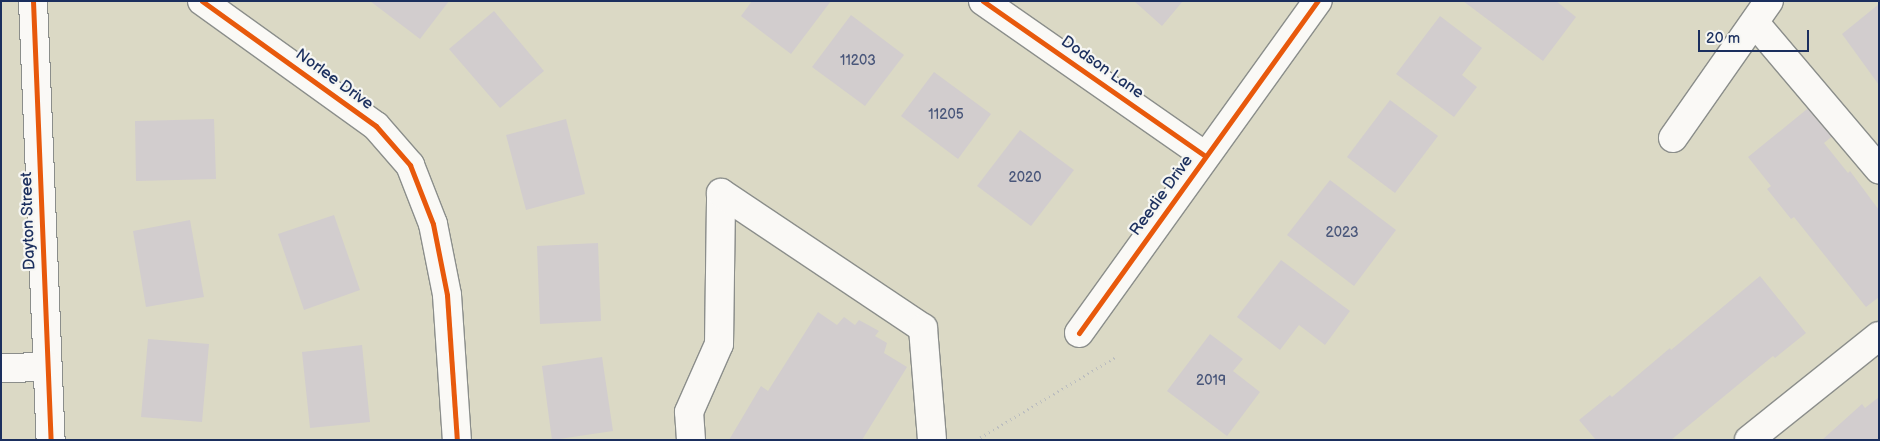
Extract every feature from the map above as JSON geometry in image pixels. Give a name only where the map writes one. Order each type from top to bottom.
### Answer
[{"type":"street","name":"Dayton Street","points":[[33,1],[52,440]]},
{"type":"street","name":"Norlee Drive","points":[[202,1],[376,126],[410,165],[433,224],[447,295],[457,440]]},
{"type":"street","name":"Dodson Lane","points":[[983,1],[1206,156]]},
{"type":"street","name":"Reedie Drive","points":[[1079,333],[1318,1]]},
{"type":"street","points":[[1674,138],[1762,12],[1879,169]]},
{"type":"street","points":[[691,440],[689,412],[719,344],[721,194],[923,328],[932,440]]},
{"type":"street","points":[[1749,440],[1879,336]]},
{"type":"street","points":[[1,368],[48,367]]},
{"type":"path","points":[[976,440],[1116,357]]},
{"type":"building","points":[[370,1],[449,1],[420,39]]},
{"type":"building","points":[[752,1],[831,1],[791,54],[741,16]]},
{"type":"building","points":[[1134,1],[1183,1],[1162,26]]},
{"type":"building","points":[[1463,1],[1556,1],[1576,17],[1543,61]]},
{"type":"building","points":[[1879,4],[1879,85],[1842,34]]},
{"type":"building","points":[[494,11],[544,71],[500,108],[449,49]]},
{"type":"building","points":[[851,15],[904,55],[865,106],[812,67]]},
{"type":"building","points":[[1440,16],[1482,48],[1462,75],[1477,87],[1454,117],[1396,74]]},
{"type":"building","points":[[934,72],[991,114],[958,159],[901,116]]},
{"type":"building","points":[[1390,100],[1438,136],[1395,193],[1347,157]]},
{"type":"building","points":[[1812,105],[1835,134],[1824,143],[1848,173],[1850,171],[1879,210],[1879,297],[1866,307],[1794,217],[1791,219],[1767,189],[1771,186],[1748,157]]},
{"type":"building","points":[[214,119],[216,179],[136,181],[135,121]]},
{"type":"building","points":[[566,119],[585,194],[526,210],[506,135]]},
{"type":"building","points":[[1020,130],[1074,170],[1031,226],[977,186]]},
{"type":"building","points":[[1330,180],[1396,230],[1354,286],[1287,235]]},
{"type":"building","points":[[334,215],[360,290],[304,310],[278,234]]},
{"type":"building","points":[[190,220],[204,297],[146,307],[133,231]]},
{"type":"building","points":[[598,243],[601,321],[540,324],[537,246]]},
{"type":"building","points":[[1281,260],[1350,311],[1325,345],[1299,325],[1280,350],[1237,317]]},
{"type":"building","points":[[1760,276],[1806,333],[1775,358],[1773,356],[1671,440],[1596,440],[1579,420],[1610,395],[1612,397]]},
{"type":"building","points":[[818,312],[837,325],[844,317],[855,325],[859,320],[879,331],[875,336],[887,343],[884,353],[907,367],[862,440],[729,440],[761,386],[768,391]]},
{"type":"building","points":[[1210,334],[1243,359],[1233,371],[1260,392],[1227,436],[1167,391]]},
{"type":"building","points":[[148,339],[209,344],[202,422],[141,417]]},
{"type":"building","points":[[362,345],[370,422],[310,428],[302,352]]},
{"type":"building","points":[[602,357],[613,431],[552,440],[542,366]]},
{"type":"building","points":[[1879,397],[1879,440],[1822,440],[1862,404],[1865,408]]},
{"type":"cycle path","points":[[33,1],[51,440]]},
{"type":"cycle path","points":[[202,1],[376,126],[410,165],[433,224],[447,295],[457,440]]},
{"type":"cycle path","points":[[983,1],[1205,156]]},
{"type":"cycle path","points":[[1079,333],[1318,1]]}]
